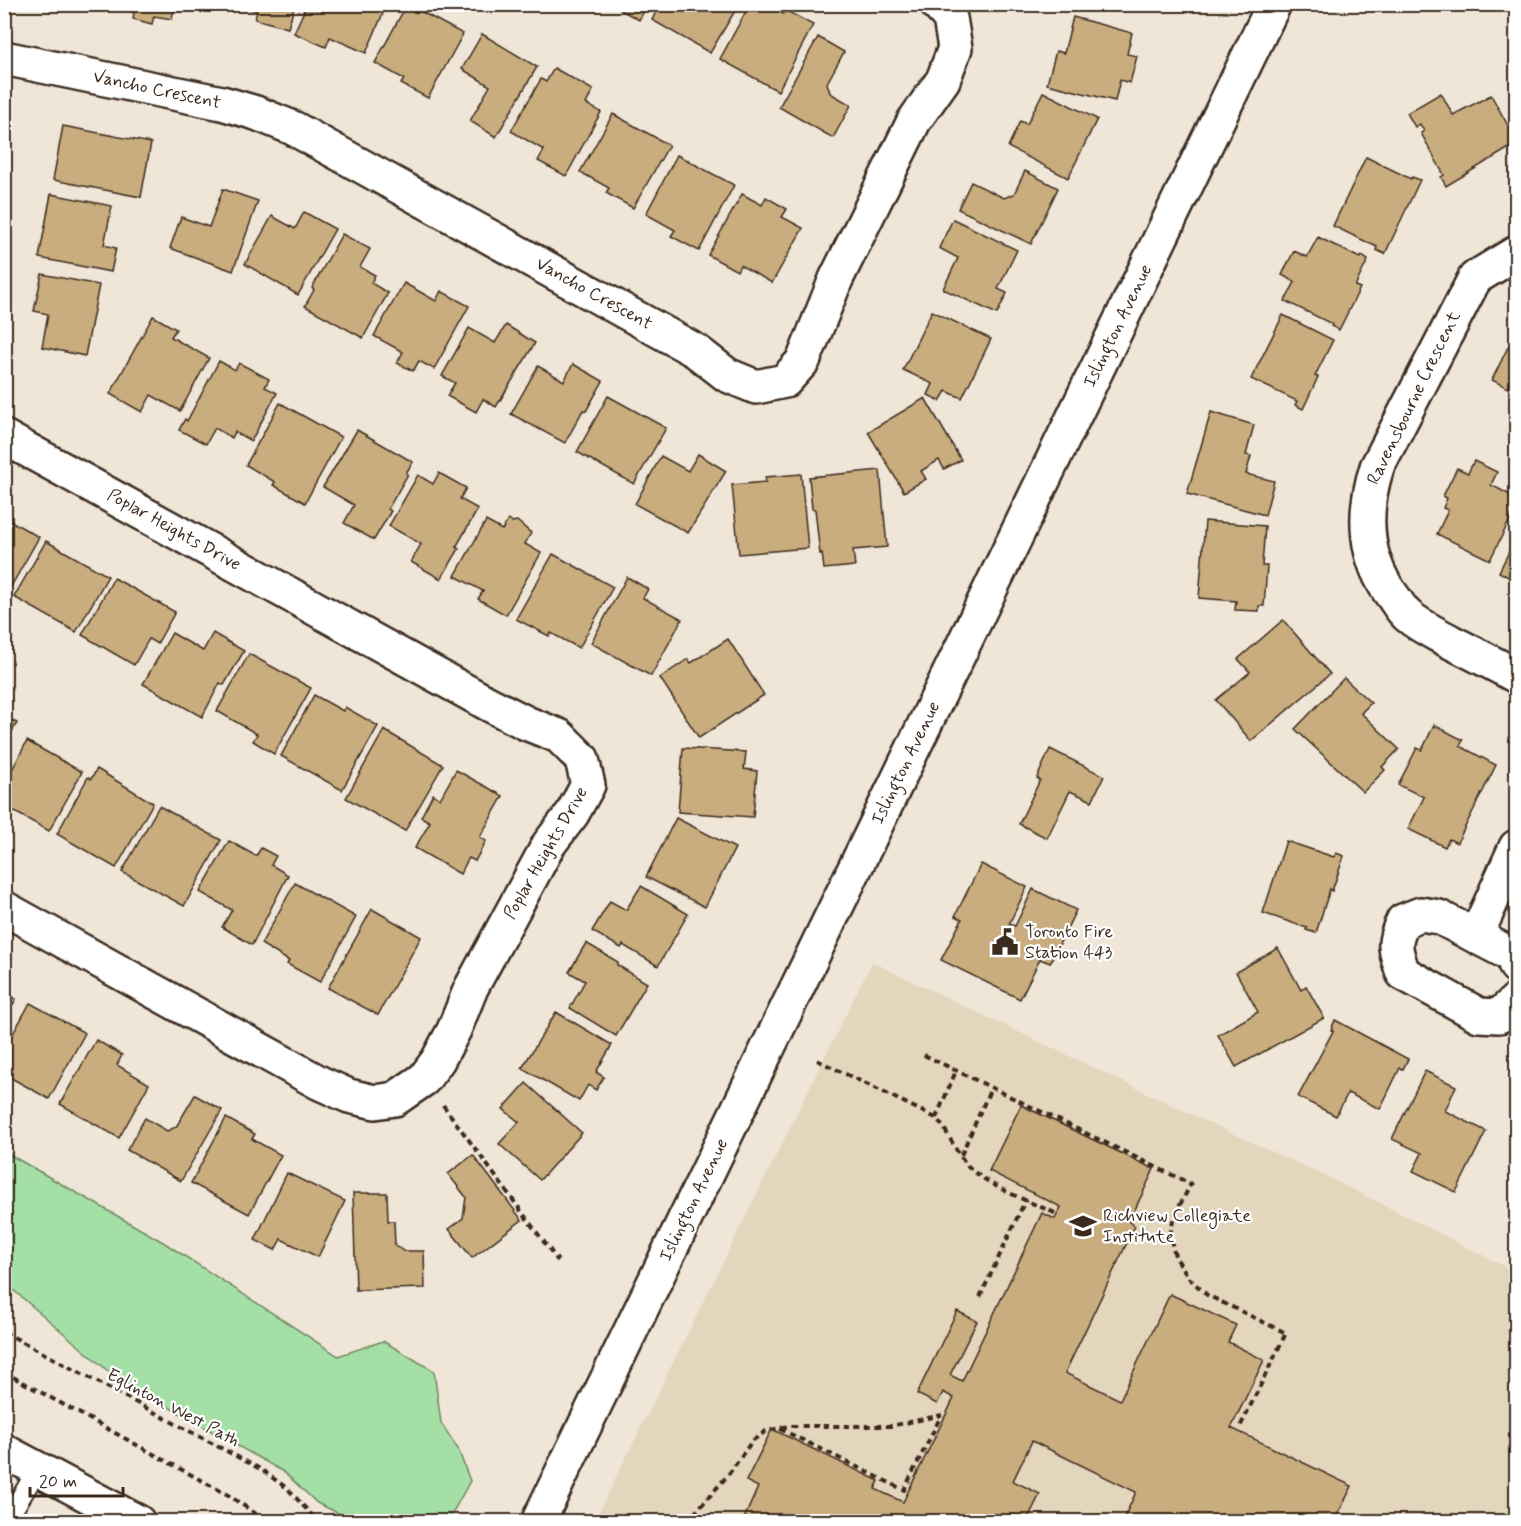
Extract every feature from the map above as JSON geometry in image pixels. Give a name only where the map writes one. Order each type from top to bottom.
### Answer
[{"type":"street","name":"Vancho Crescent","points":[[4,58],[222,103],[256,113],[293,128],[696,351],[727,375],[756,387],[785,381],[803,361],[836,279],[914,121],[943,80],[955,48],[950,18],[937,4]]},
{"type":"street","name":"Islington Avenue","points":[[538,1521],[1275,4]]},
{"type":"street","name":"Ravensbourne Crescent","points":[[1516,253],[1475,278],[1377,467],[1367,510],[1367,536],[1374,563],[1387,589],[1406,615],[1516,676]]},
{"type":"street","name":"Poplar Heights Drive","points":[[4,437],[487,703],[526,723],[559,736],[582,759],[588,785],[572,814],[549,844],[471,988],[438,1060],[423,1079],[395,1099],[375,1102],[349,1096],[320,1083],[4,908]]},
{"type":"street","points":[[1476,936],[1516,847]]},
{"type":"street","points":[[1516,966],[1512,955],[1439,917],[1421,914],[1403,921],[1395,938],[1396,954],[1403,973],[1479,1015],[1499,1016],[1516,1000]]},
{"type":"street","points":[[4,1451],[138,1521]]},
{"type":"lane","points":[[8,1521],[38,1469]]},
{"type":"path","points":[[924,1055],[1191,1184],[1174,1216],[1170,1236],[1174,1256],[1188,1278],[1207,1295],[1286,1333],[1239,1429]]},
{"type":"path","points":[[817,1059],[936,1118],[944,1127],[964,1162],[980,1177],[1057,1214]]},
{"type":"path","points":[[936,1118],[956,1071]]},
{"type":"path","points":[[423,1079],[558,1261]]},
{"type":"path","points":[[961,1156],[992,1088]]},
{"type":"path","points":[[980,1297],[1026,1199]]},
{"type":"path","name":"Eglinton West Path","points":[[4,1332],[262,1470],[288,1489],[318,1521]]},
{"type":"path","points":[[4,1372],[228,1495],[268,1521]]},
{"type":"path","points":[[687,1521],[728,1475],[752,1441],[766,1431],[779,1428],[789,1426],[891,1426],[942,1415],[904,1490],[779,1428]]},
{"type":"shaded area","name":"Richview Collegiate Institute","points":[[872,962],[1336,1181],[1516,1272],[1516,1521],[594,1522]]},
{"type":"green space","points":[[5,1152],[163,1242],[338,1356],[383,1341],[434,1371],[441,1423],[458,1449],[470,1481],[448,1521],[355,1521],[317,1503],[284,1472],[115,1377],[5,1283]]},
{"type":"building","points":[[117,4],[175,4],[172,19],[154,16],[152,24],[133,19],[134,12],[117,8]]},
{"type":"building","points":[[233,4],[295,4],[288,28],[255,19],[257,11]]},
{"type":"building","points":[[307,4],[387,4],[366,53],[330,37],[326,47],[294,33]]},
{"type":"building","points":[[407,4],[463,34],[428,98],[401,84],[404,79],[375,63]]},
{"type":"building","points":[[621,4],[648,4],[639,20],[619,9]]},
{"type":"building","points":[[660,4],[739,4],[710,53],[652,20]]},
{"type":"building","points":[[750,4],[766,4],[783,14],[785,10],[813,25],[778,91],[720,59]]},
{"type":"building","points":[[1073,17],[1132,33],[1127,54],[1137,56],[1130,83],[1120,80],[1115,101],[1047,84],[1056,51],[1064,53]]},
{"type":"building","points":[[482,34],[537,67],[496,137],[470,121],[490,86],[462,69]]},
{"type":"building","points":[[818,37],[844,52],[827,83],[830,93],[851,105],[833,138],[779,107]]},
{"type":"building","points":[[554,68],[593,90],[586,104],[601,112],[566,176],[538,161],[544,150],[511,131],[541,79],[546,82]]},
{"type":"building","points":[[1043,92],[1097,119],[1068,178],[1008,147],[1020,121],[1027,124]]},
{"type":"building","points":[[1441,93],[1453,115],[1491,95],[1516,140],[1516,144],[1446,186],[1441,177],[1444,175],[1421,133],[1424,131],[1420,124],[1415,127],[1407,113]]},
{"type":"building","points":[[613,114],[669,145],[633,208],[606,193],[609,188],[580,172]]},
{"type":"building","points":[[63,126],[151,143],[141,197],[53,180]]},
{"type":"building","points":[[677,155],[734,185],[699,251],[671,236],[675,230],[646,214]]},
{"type":"building","points":[[1366,157],[1411,179],[1412,177],[1420,180],[1385,254],[1376,250],[1377,247],[1333,226]]},
{"type":"building","points":[[1025,171],[1058,188],[1031,244],[958,209],[971,182],[1004,198],[1014,194]]},
{"type":"building","points":[[223,189],[258,201],[233,271],[170,248],[181,217],[209,227]]},
{"type":"building","points":[[51,194],[112,206],[104,245],[116,248],[111,272],[39,258]]},
{"type":"building","points":[[742,194],[762,205],[766,197],[787,209],[782,217],[803,228],[772,283],[740,265],[737,271],[708,255]]},
{"type":"building","points":[[304,212],[335,229],[298,295],[245,264],[272,216],[295,229]]},
{"type":"building","points":[[953,219],[1017,250],[998,289],[1007,293],[997,314],[943,289],[958,258],[939,248]]},
{"type":"building","points":[[342,234],[370,249],[360,267],[375,275],[371,283],[388,293],[363,338],[305,306],[314,290],[312,288]]},
{"type":"building","points":[[1318,237],[1368,260],[1355,286],[1360,288],[1339,330],[1331,326],[1332,324],[1285,301],[1295,282],[1282,275],[1294,251],[1307,257]]},
{"type":"building","points":[[42,274],[99,285],[85,356],[42,347],[48,314],[34,311]]},
{"type":"building","points":[[404,283],[436,301],[441,291],[469,306],[434,369],[419,361],[413,371],[397,363],[403,352],[374,336]]},
{"type":"building","points":[[932,311],[991,339],[962,398],[946,391],[940,401],[928,395],[933,384],[903,370]]},
{"type":"building","points":[[1283,315],[1333,340],[1315,376],[1318,377],[1303,409],[1295,405],[1297,401],[1251,379]]},
{"type":"building","points":[[153,316],[176,329],[171,337],[209,358],[180,411],[151,395],[142,412],[110,394]]},
{"type":"building","points":[[506,325],[535,343],[496,407],[483,399],[476,412],[447,396],[455,383],[442,376],[469,328],[495,343]]},
{"type":"building","points":[[1508,347],[1516,351],[1516,392],[1492,380]]},
{"type":"building","points":[[219,361],[235,370],[239,363],[269,379],[265,387],[277,393],[251,441],[235,432],[232,438],[215,428],[206,444],[179,430],[185,419],[187,421]]},
{"type":"building","points":[[573,364],[603,381],[586,411],[583,410],[565,443],[511,414],[538,366],[564,381]]},
{"type":"building","points":[[608,396],[666,428],[634,484],[577,452]]},
{"type":"building","points":[[925,398],[961,460],[944,469],[939,460],[921,471],[926,479],[904,492],[868,432]]},
{"type":"building","points":[[280,403],[341,437],[305,503],[273,485],[275,482],[246,465]]},
{"type":"building","points":[[1211,412],[1254,425],[1246,455],[1251,456],[1246,474],[1274,481],[1265,515],[1187,494]]},
{"type":"building","points":[[357,430],[413,462],[388,509],[391,511],[374,540],[344,523],[354,505],[323,487]]},
{"type":"building","points":[[698,454],[726,471],[688,533],[635,504],[661,456],[688,471]]},
{"type":"building","points":[[1474,461],[1497,472],[1491,485],[1516,498],[1516,507],[1490,560],[1437,534],[1448,510],[1443,508],[1447,498],[1443,496],[1457,468],[1468,473]]},
{"type":"building","points":[[880,470],[887,547],[853,550],[855,566],[824,569],[815,509],[812,509],[809,477]]},
{"type":"building","points":[[439,473],[466,488],[460,499],[478,509],[456,547],[459,549],[441,579],[411,562],[421,544],[389,526],[418,475],[433,484]]},
{"type":"building","points":[[801,474],[808,548],[739,554],[732,485],[766,482],[765,477]]},
{"type":"building","points":[[7,519],[39,537],[4,599],[4,523]]},
{"type":"building","points":[[508,520],[517,521],[531,533],[525,544],[541,553],[506,615],[478,599],[483,591],[455,576],[486,521],[502,530]]},
{"type":"building","points":[[1205,521],[1265,526],[1262,566],[1267,566],[1264,606],[1259,606],[1259,611],[1235,610],[1236,601],[1199,598]]},
{"type":"building","points":[[1516,537],[1516,581],[1499,572]]},
{"type":"building","points":[[46,541],[108,576],[76,632],[14,597]]},
{"type":"building","points":[[553,554],[613,587],[579,648],[551,633],[549,636],[516,619]]},
{"type":"building","points":[[627,577],[648,589],[643,598],[682,619],[651,676],[591,643]]},
{"type":"building","points":[[114,578],[175,612],[157,644],[149,639],[134,665],[82,635]]},
{"type":"building","points":[[1283,620],[1330,674],[1251,741],[1216,700],[1250,672],[1238,659]]},
{"type":"building","points":[[172,633],[203,651],[213,633],[244,651],[224,685],[220,683],[202,717],[143,684]]},
{"type":"building","points":[[728,639],[764,695],[699,738],[660,678],[688,659],[691,663]]},
{"type":"building","points":[[249,654],[311,688],[274,754],[253,741],[257,734],[217,711]]},
{"type":"building","points":[[1344,678],[1371,703],[1361,713],[1399,749],[1382,767],[1385,770],[1363,792],[1295,729]]},
{"type":"building","points":[[314,695],[343,711],[345,707],[378,726],[342,790],[281,756]]},
{"type":"building","points":[[4,716],[17,723],[4,745]]},
{"type":"building","points":[[1434,725],[1463,740],[1460,746],[1496,765],[1457,843],[1449,839],[1445,847],[1408,829],[1424,797],[1398,785],[1417,748],[1422,750]]},
{"type":"building","points":[[384,730],[443,765],[405,831],[346,798]]},
{"type":"building","points":[[27,741],[82,772],[49,831],[4,806],[4,767],[6,764],[13,768]]},
{"type":"building","points":[[683,748],[746,752],[744,769],[757,771],[753,817],[678,812]]},
{"type":"building","points":[[1050,749],[1104,776],[1092,801],[1070,791],[1047,838],[1019,824],[1040,780],[1037,778]]},
{"type":"building","points":[[97,769],[153,803],[116,868],[57,834],[88,777],[91,779]]},
{"type":"building","points":[[456,770],[503,796],[480,837],[486,841],[475,861],[469,858],[460,874],[415,848],[430,822],[421,817],[433,794],[440,799]]},
{"type":"building","points":[[159,806],[221,840],[184,906],[122,872]]},
{"type":"building","points":[[676,818],[735,848],[705,907],[646,877]]},
{"type":"building","points":[[229,841],[256,856],[261,848],[276,856],[271,865],[288,875],[252,945],[222,927],[232,910],[200,892]]},
{"type":"building","points":[[1286,841],[1334,857],[1336,853],[1344,856],[1332,891],[1330,889],[1316,933],[1263,913]]},
{"type":"building","name":"Toronto Fire Station 443","points":[[981,864],[1027,887],[1009,924],[1015,926],[1033,889],[1076,910],[1050,963],[1040,959],[1020,999],[941,960],[962,919],[955,916]]},
{"type":"building","points":[[295,883],[356,917],[320,982],[287,964],[289,961],[261,944]]},
{"type":"building","points":[[641,886],[688,914],[658,966],[623,945],[621,948],[592,931],[610,901],[626,910]]},
{"type":"building","points":[[372,909],[421,937],[378,1015],[328,988]]},
{"type":"building","points":[[586,943],[647,983],[616,1036],[570,1008],[585,981],[569,972]]},
{"type":"building","points":[[1278,948],[1301,990],[1306,986],[1324,1018],[1236,1067],[1218,1035],[1258,1012],[1236,972]]},
{"type":"building","points":[[4,993],[16,999],[4,1020]]},
{"type":"building","points":[[30,1003],[85,1033],[49,1099],[4,1074],[4,1050]]},
{"type":"building","points":[[556,1012],[612,1045],[596,1072],[604,1077],[596,1090],[588,1085],[579,1101],[522,1068]]},
{"type":"building","points":[[1335,1020],[1408,1059],[1403,1069],[1400,1068],[1380,1109],[1348,1093],[1336,1116],[1298,1097],[1333,1031],[1331,1030]]},
{"type":"building","points":[[96,1040],[122,1055],[117,1065],[149,1084],[119,1138],[60,1104]]},
{"type":"building","points":[[1425,1071],[1456,1086],[1445,1111],[1486,1131],[1456,1192],[1413,1171],[1422,1153],[1392,1139]]},
{"type":"building","points":[[526,1083],[582,1133],[540,1180],[499,1144],[519,1122],[503,1109]]},
{"type":"building","points":[[195,1095],[222,1110],[181,1181],[127,1150],[145,1118],[167,1131],[176,1127]]},
{"type":"building","points":[[1021,1105],[1154,1169],[1129,1222],[1135,1226],[1065,1373],[1120,1400],[1170,1294],[1236,1325],[1228,1342],[1264,1360],[1231,1428],[1352,1486],[1334,1522],[1122,1522],[1136,1492],[1032,1441],[1013,1481],[1040,1494],[1026,1522],[743,1521],[758,1487],[746,1481],[772,1429],[879,1481],[875,1489],[903,1502],[954,1398],[943,1392],[937,1404],[917,1394],[957,1311],[977,1321],[950,1375],[962,1381],[1042,1213],[1055,1219],[1061,1207],[989,1171]]},
{"type":"building","points":[[226,1118],[255,1134],[252,1139],[281,1155],[249,1214],[191,1183]]},
{"type":"building","points":[[473,1155],[522,1220],[472,1258],[449,1229],[463,1218],[466,1197],[448,1174]]},
{"type":"building","points":[[287,1173],[345,1201],[318,1257],[281,1239],[275,1250],[255,1240]]},
{"type":"building","points":[[353,1193],[387,1193],[388,1221],[394,1221],[395,1245],[403,1251],[424,1251],[425,1288],[356,1290]]},
{"type":"place","name":"Toronto Fire Station 443","points":[[1005,942]]},
{"type":"place","name":"Richview Collegiate Institute","points":[[1083,1226]]}]
